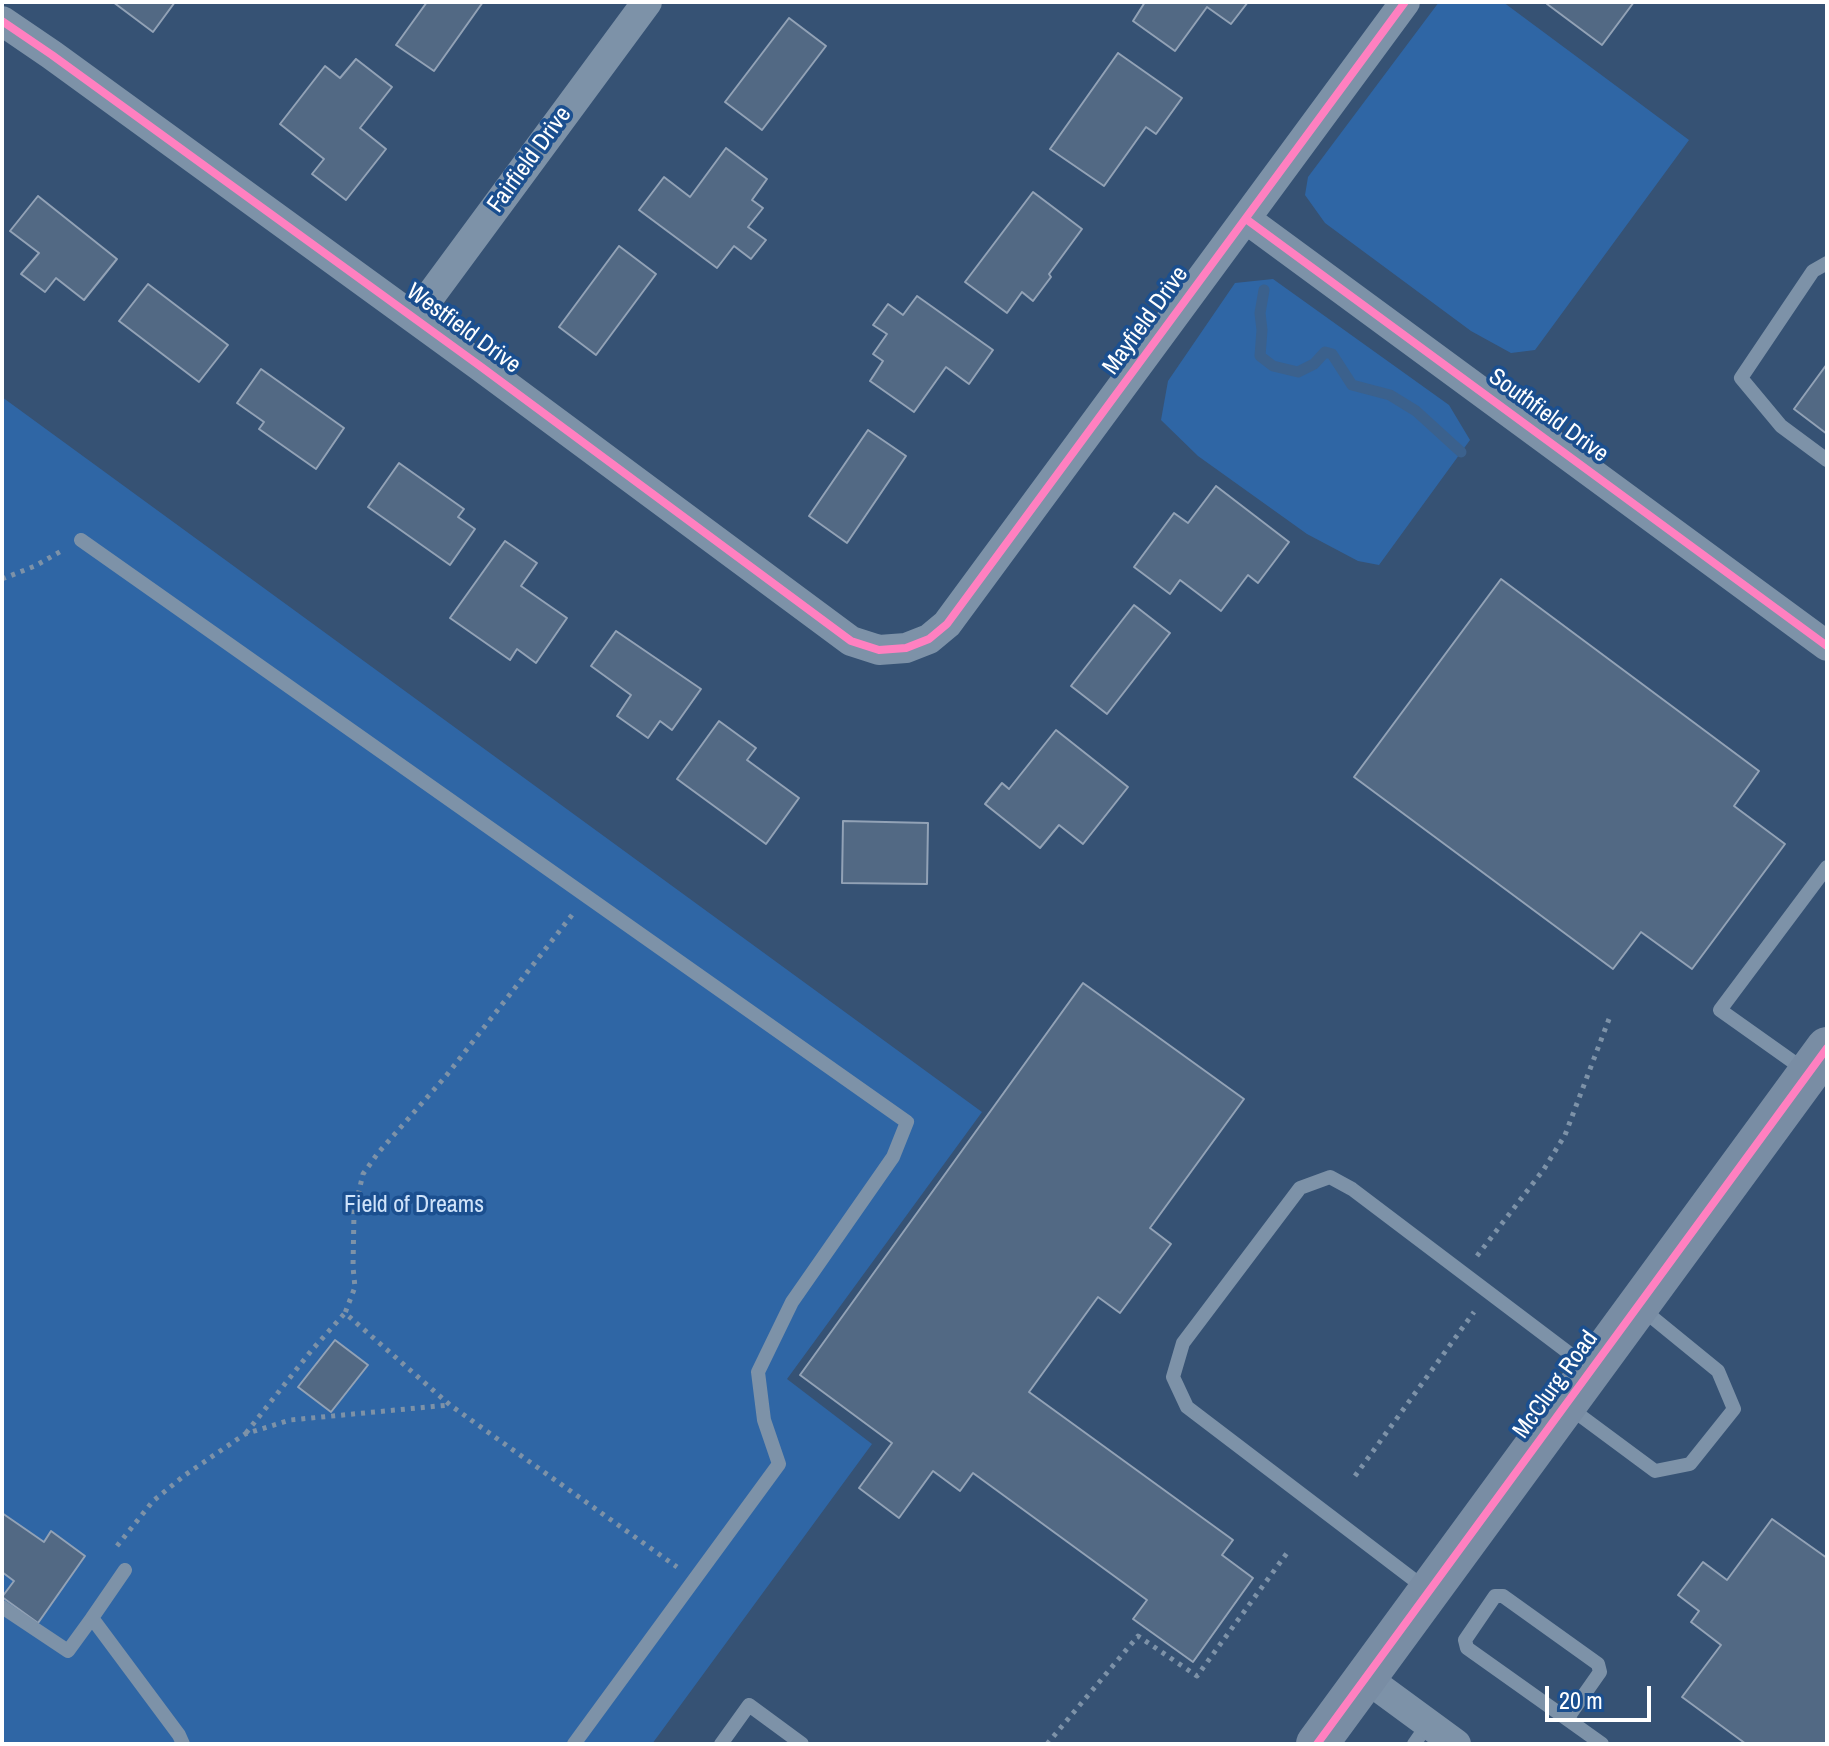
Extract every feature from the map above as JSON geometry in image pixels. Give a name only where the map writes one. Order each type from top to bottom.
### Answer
[{"type":"street","name":"Fairfield Drive","points":[[414,318],[647,2]]},
{"type":"street","name":"Mayfield Drive","points":[[906,648],[929,639],[947,624],[1405,2]]},
{"type":"street","name":"Westfield Drive","points":[[2,21],[414,318],[851,641],[879,650],[906,648]]},
{"type":"street","name":"Southfield Drive","points":[[1246,219],[1827,646]]},
{"type":"street","name":"McClurg Road","points":[[1317,1744],[1818,1061]]},
{"type":"street","points":[[1366,1678],[1416,1712],[1421,1734],[1456,1744]]},
{"type":"lane","points":[[1827,263],[1813,271],[1741,378],[1781,426],[1827,460]]},
{"type":"lane","points":[[81,540],[907,1122],[893,1157],[792,1302],[758,1372],[764,1420],[779,1464],[574,1744]]},
{"type":"lane","points":[[1818,1061],[1720,1010],[1827,867]]},
{"type":"lane","points":[[1430,1592],[1187,1407],[1173,1377],[1183,1343],[1300,1188],[1330,1177],[1352,1189],[1592,1370]]},
{"type":"lane","points":[[1566,1405],[1655,1471],[1690,1464],[1734,1409],[1718,1371],[1638,1306]]},
{"type":"lane","points":[[2,1607],[68,1651],[125,1570]]},
{"type":"lane","points":[[1567,1719],[1600,1672],[1598,1664],[1503,1596],[1495,1596],[1465,1640],[1467,1648],[1602,1744]]},
{"type":"lane","points":[[92,1618],[183,1744]]},
{"type":"lane","points":[[721,1744],[749,1705],[802,1744]]},
{"type":"path","points":[[2,579],[35,566],[81,540]]},
{"type":"path","points":[[245,1434],[345,1313],[355,1287],[354,1212],[363,1174],[446,1076],[587,896]]},
{"type":"path","points":[[1471,1263],[1537,1179],[1565,1135],[1609,1019]]},
{"type":"path","points":[[1355,1476],[1479,1306]]},
{"type":"path","points":[[345,1313],[450,1405],[695,1579]]},
{"type":"path","points":[[125,1570],[112,1554],[153,1501],[245,1434],[290,1420],[450,1405]]},
{"type":"path","points":[[1047,1744],[1138,1636],[1197,1676],[1287,1553]]},
{"type":"green space","points":[[1439,2],[1503,2],[1689,140],[1535,350],[1511,353],[1471,331],[1325,223],[1305,195],[1308,177]]},
{"type":"green space","points":[[1273,279],[1449,405],[1470,440],[1379,565],[1358,561],[1307,534],[1198,456],[1161,420],[1168,381],[1235,283]]},
{"type":"green space","name":"Field of Dreams","points":[[2,397],[982,1112],[787,1379],[872,1444],[652,1744],[2,1744]]},
{"type":"building","points":[[113,2],[175,2],[153,32]]},
{"type":"building","points":[[427,2],[483,2],[434,71],[396,45]]},
{"type":"building","points":[[1145,2],[1248,2],[1231,24],[1207,7],[1175,51],[1133,21]]},
{"type":"building","points":[[1634,2],[1602,45],[1547,4]]},
{"type":"building","points":[[789,18],[826,46],[762,130],[725,102]]},
{"type":"building","points":[[1118,53],[1182,98],[1156,134],[1146,127],[1104,186],[1050,149]]},
{"type":"building","points":[[356,59],[392,87],[360,128],[386,149],[346,200],[312,174],[324,159],[280,124],[325,66],[340,78]]},
{"type":"building","points":[[726,148],[767,179],[752,200],[763,208],[748,227],[766,240],[751,259],[734,246],[717,268],[639,210],[664,177],[690,197]]},
{"type":"building","points":[[1033,192],[1082,229],[1033,301],[1022,292],[1007,313],[965,282]]},
{"type":"building","points":[[38,196],[117,259],[84,300],[56,278],[45,292],[21,274],[39,253],[10,231]]},
{"type":"building","points":[[619,246],[656,274],[596,355],[559,327]]},
{"type":"building","points":[[148,284],[228,345],[199,382],[119,321]]},
{"type":"building","points":[[917,296],[993,350],[969,384],[946,367],[914,412],[870,381],[883,361],[873,354],[887,334],[873,325],[888,304],[903,315]]},
{"type":"building","points":[[1827,364],[1827,434],[1794,409]]},
{"type":"building","points":[[261,369],[344,428],[316,469],[259,429],[264,422],[237,403]]},
{"type":"building","points":[[868,430],[906,456],[847,543],[809,516]]},
{"type":"building","points":[[399,463],[464,509],[458,517],[475,529],[450,565],[368,507]]},
{"type":"building","points":[[1216,486],[1289,542],[1258,583],[1248,575],[1221,611],[1180,580],[1170,594],[1134,567],[1174,513],[1188,523]]},
{"type":"building","points":[[505,541],[537,563],[521,586],[567,618],[536,663],[517,649],[510,660],[450,618]]},
{"type":"building","points":[[1501,579],[1759,771],[1734,806],[1785,844],[1692,969],[1641,932],[1613,969],[1354,777]]},
{"type":"building","points":[[1134,605],[1170,633],[1107,714],[1071,686]]},
{"type":"building","points":[[616,631],[701,689],[672,730],[660,721],[648,738],[617,716],[631,695],[591,666]]},
{"type":"building","points":[[719,721],[756,748],[747,760],[799,798],[766,844],[677,779]]},
{"type":"building","points":[[1056,730],[1128,787],[1083,844],[1059,825],[1040,848],[985,804],[1002,783],[1009,789]]},
{"type":"building","points":[[843,821],[928,823],[927,884],[842,883]]},
{"type":"building","points":[[1083,983],[1244,1099],[1150,1228],[1171,1244],[1120,1313],[1098,1297],[1029,1392],[1233,1540],[1222,1555],[1253,1578],[1193,1662],[1133,1619],[1147,1600],[973,1473],[960,1491],[933,1471],[899,1518],[859,1488],[892,1443],[800,1375]]},
{"type":"building","points":[[335,1340],[368,1365],[331,1412],[298,1387]]},
{"type":"building","points":[[2,1513],[44,1542],[51,1531],[85,1556],[38,1623],[2,1597],[14,1581],[2,1572]]},
{"type":"building","points":[[1772,1519],[1827,1558],[1827,1744],[1746,1744],[1682,1697],[1721,1645],[1691,1622],[1699,1611],[1678,1595],[1703,1562],[1727,1580]]},
{"type":"waterway","points":[[1264,290],[1260,313],[1260,356],[1273,366],[1298,372],[1314,364],[1325,352],[1332,354],[1352,385],[1390,395],[1416,411],[1461,452]]},
{"type":"cycle path","points":[[2,21],[480,366],[851,641],[879,650],[906,648],[929,639],[947,624],[1405,2]]},
{"type":"cycle path","points":[[1246,219],[1827,646]]},
{"type":"cycle path","points":[[1317,1744],[1827,1048]]}]
